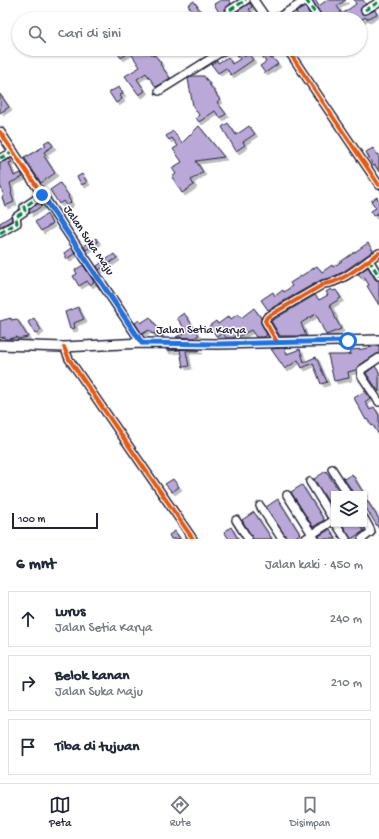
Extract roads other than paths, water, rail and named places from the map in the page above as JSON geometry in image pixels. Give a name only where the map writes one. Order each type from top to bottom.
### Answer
[{"type":"main road","name":"Jalan Setia Karya","points":[[0,345],[67,353],[142,343],[218,344],[379,340]]},
{"type":"street","points":[[230,10],[246,0]]},
{"type":"street","points":[[254,0],[262,12]]},
{"type":"street","points":[[287,12],[306,0],[314,12]]},
{"type":"street","points":[[365,10],[379,2]]},
{"type":"street","points":[[159,91],[215,56]]},
{"type":"street","points":[[293,56],[379,185]]},
{"type":"street","name":"Jalan Suka Maju","points":[[0,132],[142,343]]},
{"type":"street","points":[[0,158],[14,152]]},
{"type":"street","points":[[0,233],[17,223],[16,217],[25,211],[24,207],[42,195]]},
{"type":"street","points":[[277,342],[265,321],[267,317],[324,284],[334,283],[379,253]]},
{"type":"street","points":[[369,260],[379,276]]},
{"type":"street","points":[[67,353],[194,539]]},
{"type":"street","points":[[379,358],[360,372],[379,402]]},
{"type":"street","points":[[332,469],[346,491]]},
{"type":"street","points":[[310,482],[331,516]]},
{"type":"street","points":[[287,495],[314,537]]},
{"type":"street","points":[[260,506],[282,539]]},
{"type":"street","points":[[236,520],[248,539]]},
{"type":"street","points":[[305,539],[314,537],[331,523]]},
{"type":"street","points":[[362,539],[371,532],[367,523]]},
{"type":"street","points":[[338,527],[346,539]]}]
